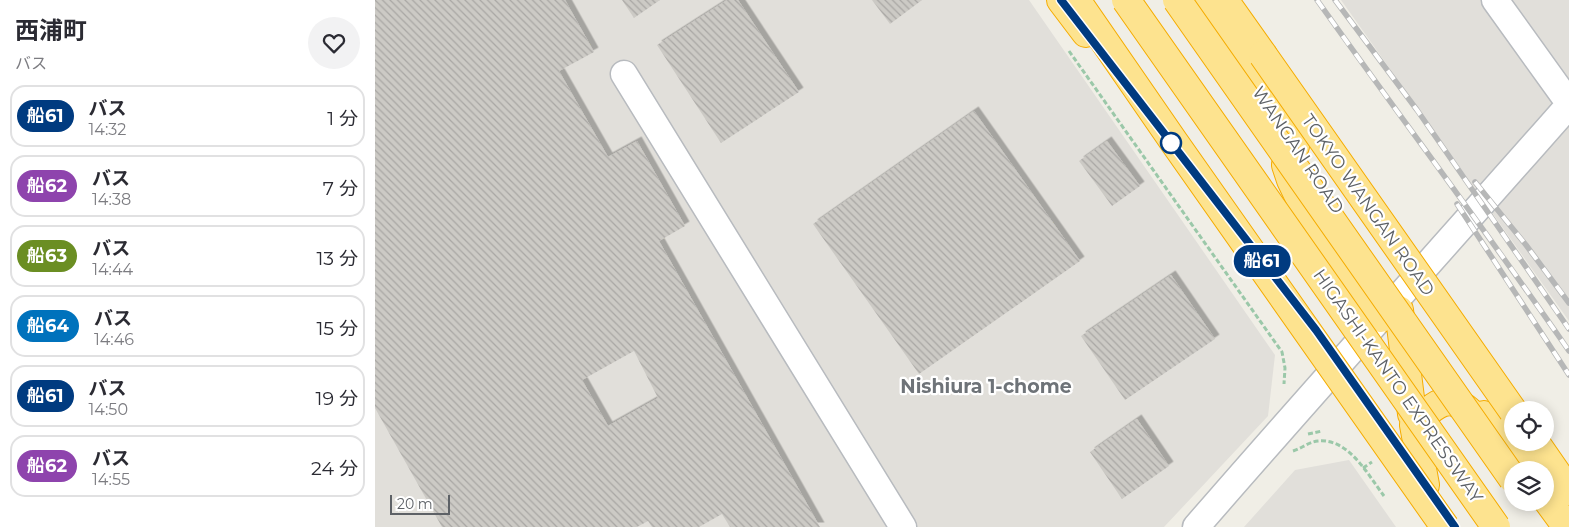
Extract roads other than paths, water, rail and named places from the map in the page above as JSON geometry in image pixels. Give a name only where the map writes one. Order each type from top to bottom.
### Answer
[{"type":"highway","points":[[1061,0],[1316,330],[1455,527]]},
{"type":"highway","points":[[1076,0],[1179,150],[1445,527]]},
{"type":"highway","name":"HIGASHI-KANTO EXPRESSWAY","points":[[1127,0],[1497,527]]},
{"type":"highway","points":[[1177,0],[1504,466]]},
{"type":"highway","name":"WANGAN ROAD","points":[[1197,0],[1287,133],[1390,308]]},
{"type":"highway","name":"TOKYO WANGAN ROAD","points":[[1224,0],[1504,421]]},
{"type":"highway","points":[[1390,308],[1425,485]]},
{"type":"highway","name":"TOKYO WANGAN ROAD","points":[[1390,308],[1504,421]]},
{"type":"highway","points":[[1414,425],[1438,404],[1449,401],[1461,404],[1483,424],[1504,421]]},
{"type":"highway","points":[[1541,451],[1569,491]]},
{"type":"highway","points":[[1554,509],[1567,527]]},
{"type":"highway","points":[[1535,511],[1546,527]]},
{"type":"street","points":[[1196,527],[1569,104],[1495,0]]},
{"type":"street","points":[[624,74],[899,526]]},
{"type":"railway","points":[[1317,0],[1507,262],[1569,351]]},
{"type":"railway","points":[[1335,0],[1417,110],[1569,329]]},
{"type":"railway","points":[[1475,182],[1526,245],[1569,303]]},
{"type":"railway","points":[[1457,204],[1569,375]]},
{"type":"district","name":"Nishiura 1-chome","points":[[986,386]]}]
